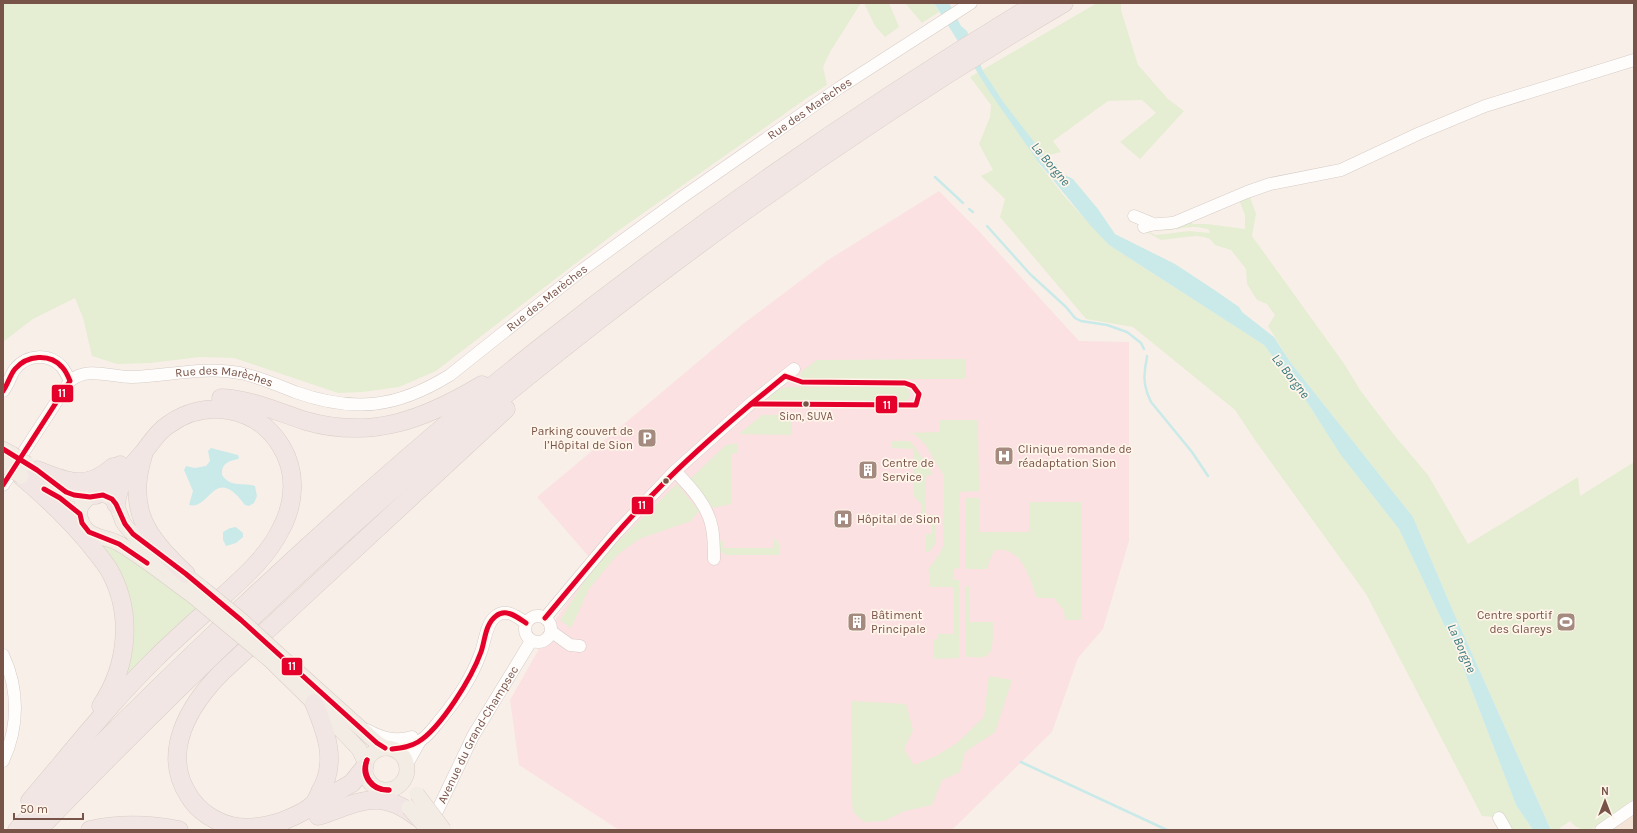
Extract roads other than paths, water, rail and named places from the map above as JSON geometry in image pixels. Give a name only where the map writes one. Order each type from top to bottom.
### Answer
[{"type":"highway","points":[[38,830],[188,680],[324,551],[480,415],[620,304],[891,102],[1037,3]]},
{"type":"highway","points":[[17,830],[122,724],[272,579],[413,454],[537,350],[668,249],[758,184],[891,102],[1059,6]]},
{"type":"highway","points":[[418,815],[392,802],[372,800],[315,812],[261,826],[245,828],[233,826],[221,822],[204,812],[194,803],[187,793],[181,780],[178,766],[177,751],[180,738],[191,710],[205,690],[222,672],[620,304]]},
{"type":"highway","points":[[93,496],[109,483],[123,459],[139,438],[156,420],[176,407],[198,400],[224,398],[244,401],[305,420],[334,427],[353,428],[400,424],[445,406],[537,350]]},
{"type":"highway","points":[[6,830],[68,756],[144,670],[237,584],[260,560],[279,533],[290,504],[292,474],[284,450],[266,427],[244,414],[233,410],[203,409],[191,412],[167,425],[145,449],[132,464],[122,480],[118,490],[116,504]]},
{"type":"highway","points":[[145,449],[137,482],[138,501],[142,516],[152,538],[166,556],[186,574]]},
{"type":"highway","points":[[14,466],[66,482],[82,483],[102,476],[123,459]]},
{"type":"highway","points":[[14,466],[63,513],[100,556],[115,583],[123,608],[124,642],[118,673],[102,704],[68,756]]},
{"type":"highway","points":[[314,703],[327,738],[330,764],[315,812]]},
{"type":"highway","points":[[290,830],[352,783],[365,765]]},
{"type":"highway","points":[[315,812],[355,795],[383,789]]},
{"type":"highway","points":[[90,830],[118,825],[138,825],[179,830]]},
{"type":"main road","points":[[14,466],[74,495],[107,496],[116,504],[124,524],[133,534],[186,574],[197,592]]},
{"type":"main road","points":[[14,466],[80,514]]},
{"type":"main road","points":[[93,496],[81,506],[80,514],[82,523],[89,532],[114,541],[241,620],[314,703],[359,749],[365,765],[365,774],[369,782],[383,789],[418,815],[444,830]]},
{"type":"main road","points":[[273,657],[360,726],[377,743],[389,748],[403,757],[418,815]]},
{"type":"main road","points":[[365,765],[374,751],[389,748]]},
{"type":"main road","points":[[383,789],[398,786],[406,771]]},
{"type":"street","name":"Rue des Marèches","points":[[70,381],[76,376],[86,373],[131,377],[196,370],[216,370],[256,377],[315,398],[336,403],[359,405],[384,403],[408,397],[429,388],[450,375],[582,270],[833,92],[971,3]]},
{"type":"street","points":[[1134,216],[1147,225],[1176,222],[1247,192],[1270,184],[1341,170],[1420,133],[1485,106],[1632,61]]},
{"type":"street","points":[[3,391],[14,370],[22,361],[34,356],[48,358],[61,366],[70,381],[14,466]]},
{"type":"street","points":[[545,618],[617,532],[675,471],[750,404],[794,369]]},
{"type":"street","points":[[675,471],[697,496],[706,510],[712,528],[714,559]]},
{"type":"street","points":[[389,748],[402,748],[420,740],[435,726],[457,700],[471,676],[481,652],[489,626],[493,619],[503,613],[511,613],[526,622]]},
{"type":"street","points":[[537,616],[545,618],[551,624],[552,632],[544,642],[535,643],[531,641],[526,635],[526,622],[537,616]]},
{"type":"street","points":[[552,632],[570,645],[580,646]]},
{"type":"street","name":"Avenue du Grand-Champsec","points":[[418,815],[473,736],[531,641]]},
{"type":"street","points":[[3,655],[13,685],[16,709],[12,737],[3,761]]},
{"type":"street","points":[[360,726],[378,736],[401,740],[411,738],[435,726]]},
{"type":"street","points":[[406,771],[420,740]]},
{"type":"street","points":[[1601,830],[1634,807]]},
{"type":"street","points":[[1499,818],[1506,830]]},
{"type":"water","name":"La Borgne","points":[[934,3],[949,3],[961,26],[967,31],[983,71],[1004,103],[1045,156],[1057,165],[1061,173],[1073,179],[1098,209],[1115,234],[1175,264],[1239,307],[1242,312],[1274,337],[1291,363],[1413,517],[1453,611],[1551,830],[1533,830],[1516,805],[1457,652],[1399,529],[1340,454],[1307,402],[1264,345],[1109,245],[1090,225],[1039,163],[991,94]]},
{"type":"water","points":[[211,448],[238,455],[238,459],[228,462],[224,466],[222,475],[229,482],[255,486],[257,496],[254,503],[249,506],[245,505],[235,493],[226,488],[219,488],[196,505],[189,505],[193,491],[184,470],[186,466],[195,468],[206,466],[210,461],[208,451]]},
{"type":"water","points":[[236,527],[243,533],[243,537],[236,543],[226,546],[223,540],[223,532],[230,528]]},
{"type":"waterway","points":[[935,177],[963,203]]},
{"type":"waterway","points":[[969,209],[973,212]]},
{"type":"waterway","points":[[987,226],[1030,274],[1066,307],[1075,318],[1081,321],[1107,325],[1127,332],[1141,343],[1144,349]]},
{"type":"waterway","points":[[1147,356],[1144,374],[1146,390],[1151,402],[1192,452],[1208,476]]},
{"type":"waterway","points":[[1021,762],[1167,830]]},
{"type":"place","name":"Sion, SUVA","points":[[806,404]]},
{"type":"place","name":"Parking couvert de l’Hôpital de Sion","points":[[647,438]]},
{"type":"place","name":"Clinique romande de réadaptation Sion","points":[[1004,456]]},
{"type":"place","name":"Centre de Service","points":[[868,470]]},
{"type":"place","name":"Hôpital de Sion","points":[[843,519]]},
{"type":"place","name":"Bâtiment Principale","points":[[857,622]]},
{"type":"place","name":"Centre sportif des Glareys","points":[[1566,622]]}]
